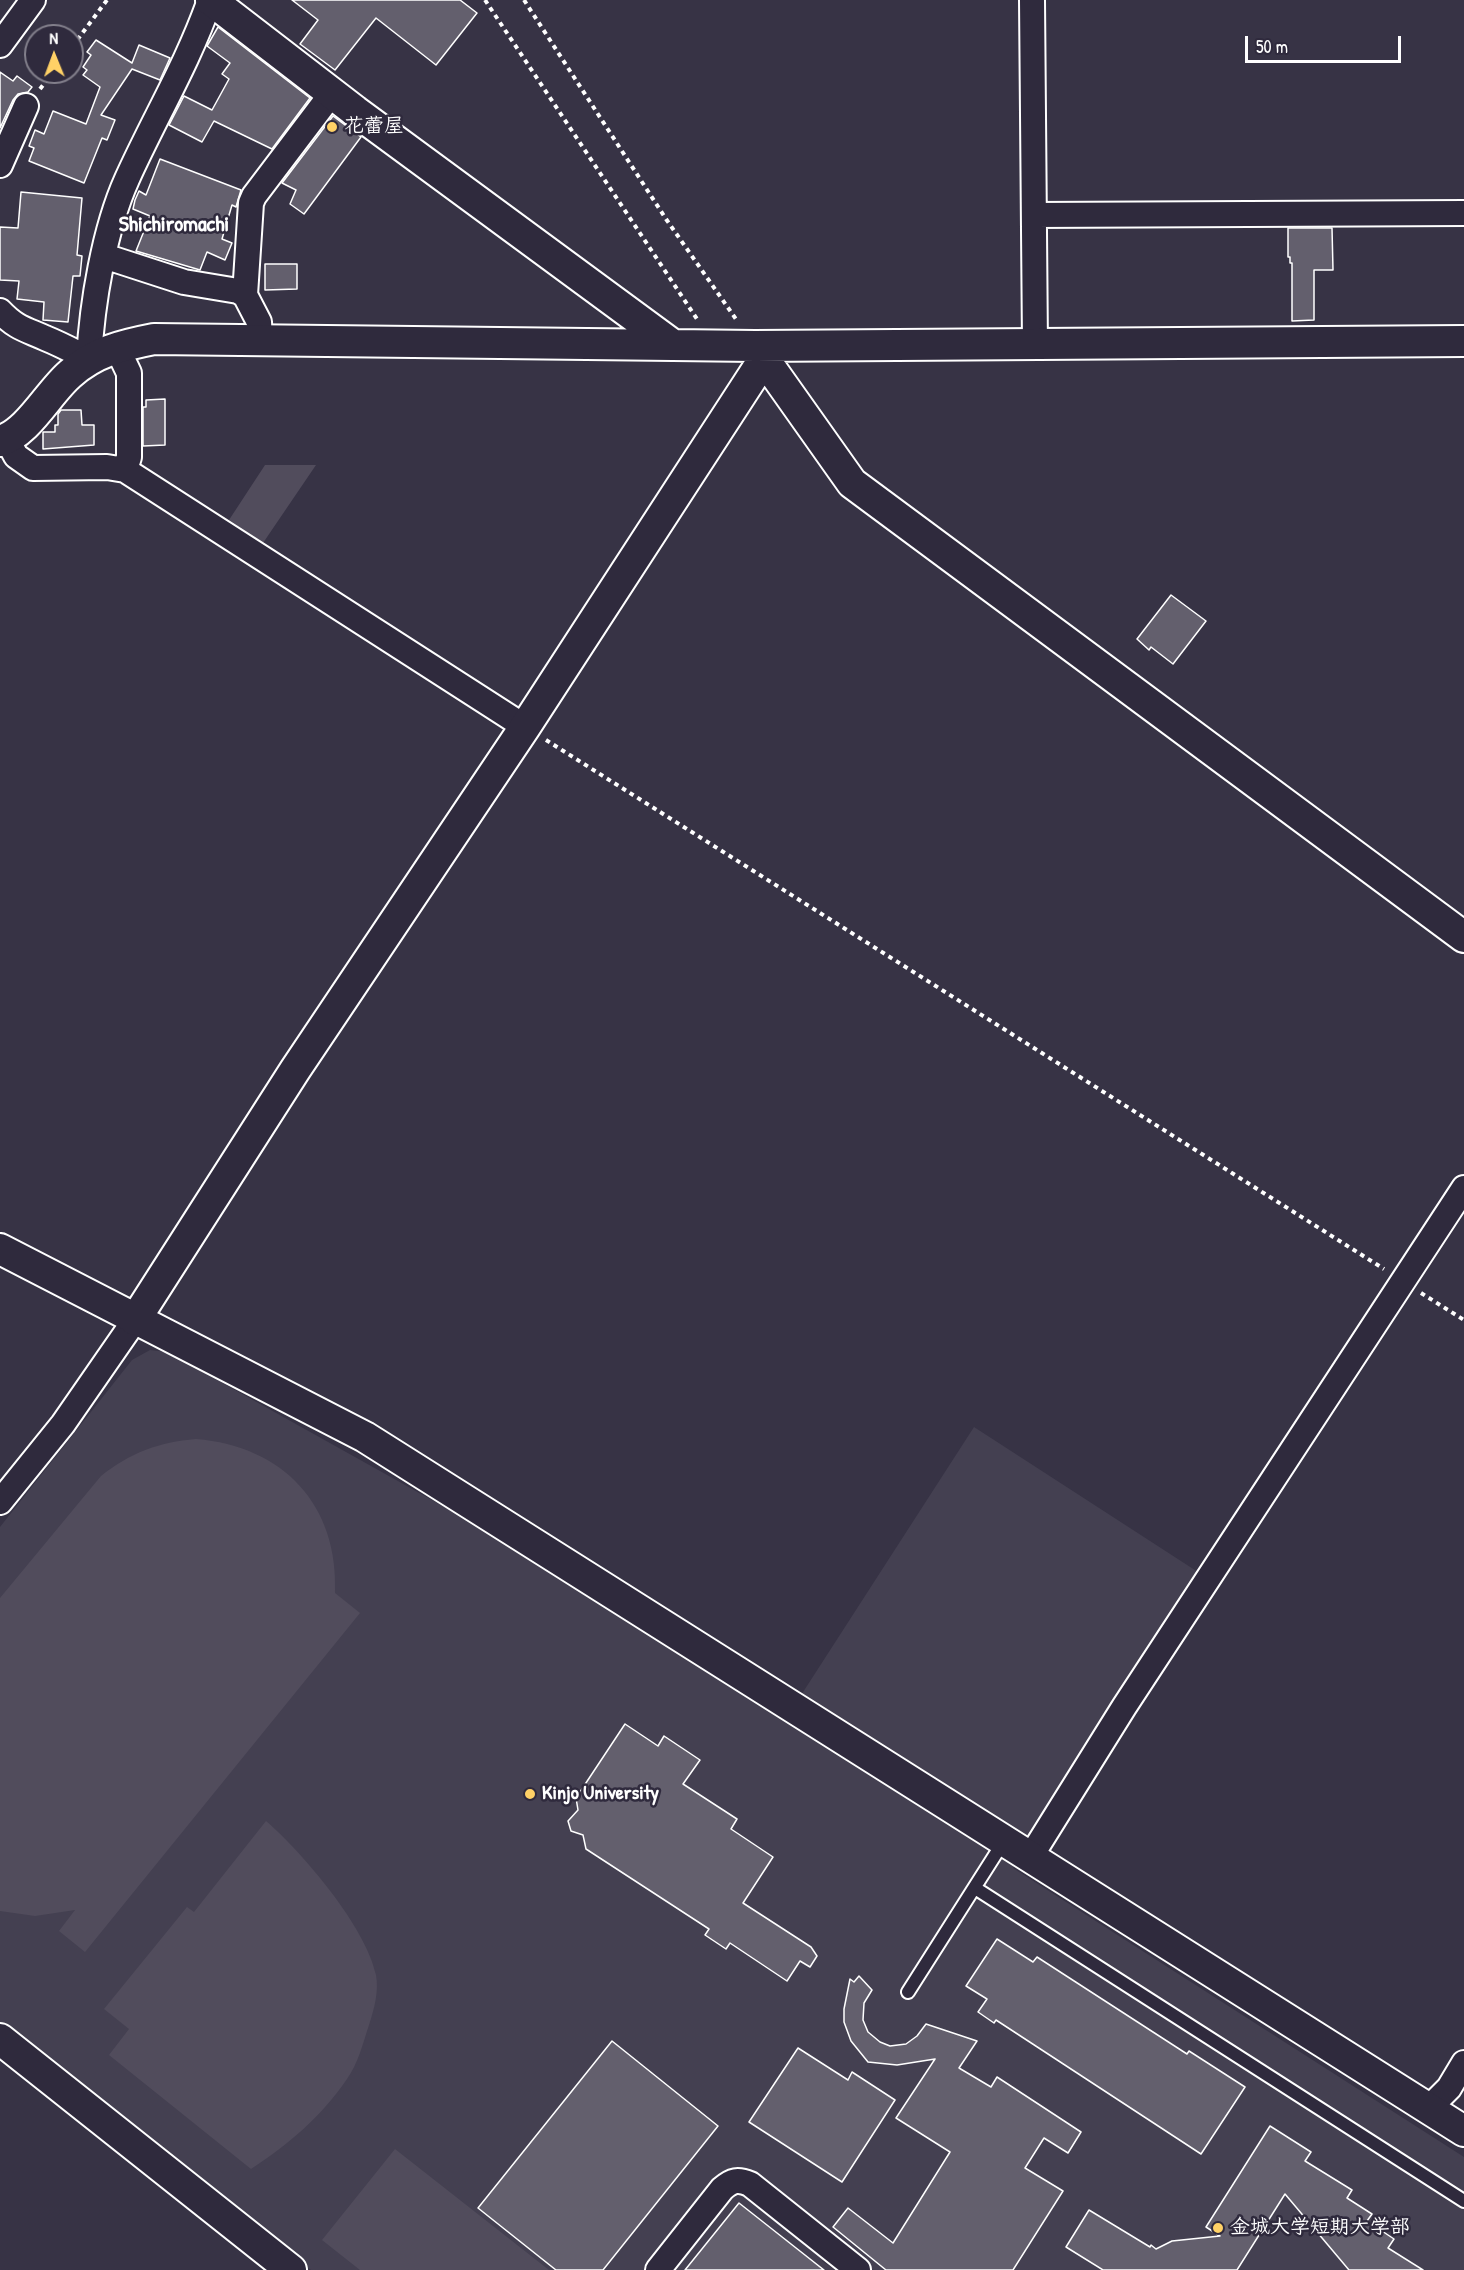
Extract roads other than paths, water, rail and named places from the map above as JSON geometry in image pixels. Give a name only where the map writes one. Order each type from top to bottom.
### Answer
[{"type":"street","points":[[0,45],[33,0]]},
{"type":"street","points":[[89,359],[91,327],[111,221],[127,180],[199,31],[210,0],[673,345]]},
{"type":"street","points":[[1032,0],[1035,345]]},
{"type":"street","points":[[260,339],[258,322],[245,295],[251,203],[332,93]]},
{"type":"street","points":[[0,165],[26,106]]},
{"type":"street","points":[[1034,215],[1464,213]]},
{"type":"street","points":[[104,256],[184,282],[238,291],[245,295]]},
{"type":"street","points":[[0,311],[9,321],[26,331],[44,337],[89,359]]},
{"type":"street","points":[[525,727],[125,470],[107,467],[33,468],[16,456],[3,440],[32,417],[69,374],[89,359],[117,348],[154,339],[715,345],[760,352],[1035,345],[1464,341]]},
{"type":"street","points":[[117,348],[129,373],[129,457],[125,470]]},
{"type":"street","points":[[0,1502],[63,1424],[135,1320],[295,1070],[525,727],[760,352]]},
{"type":"street","points":[[760,352],[852,483],[1464,937]]},
{"type":"street","points":[[1031,1856],[1124,1707],[1464,1188]]},
{"type":"street","points":[[0,1249],[365,1437],[1005,1839],[1464,2131]]},
{"type":"street","points":[[0,2039],[291,2270]]},
{"type":"street","points":[[1429,2108],[1449,2088],[1464,2063]]},
{"type":"street","points":[[658,2270],[722,2189],[731,2181],[740,2180],[750,2184],[858,2270]]},
{"type":"lane","points":[[908,1992],[1005,1839]]},
{"type":"lane","points":[[975,1888],[1464,2201]]},
{"type":"place","name":"花蕾屋","points":[[332,127]]},
{"type":"place","name":"Kinjo University","points":[[530,1794]]},
{"type":"place","name":"金城大学短期大学部","points":[[1218,2228]]},
{"type":"district","name":"Shichiromachi","points":[[174,225]]}]
